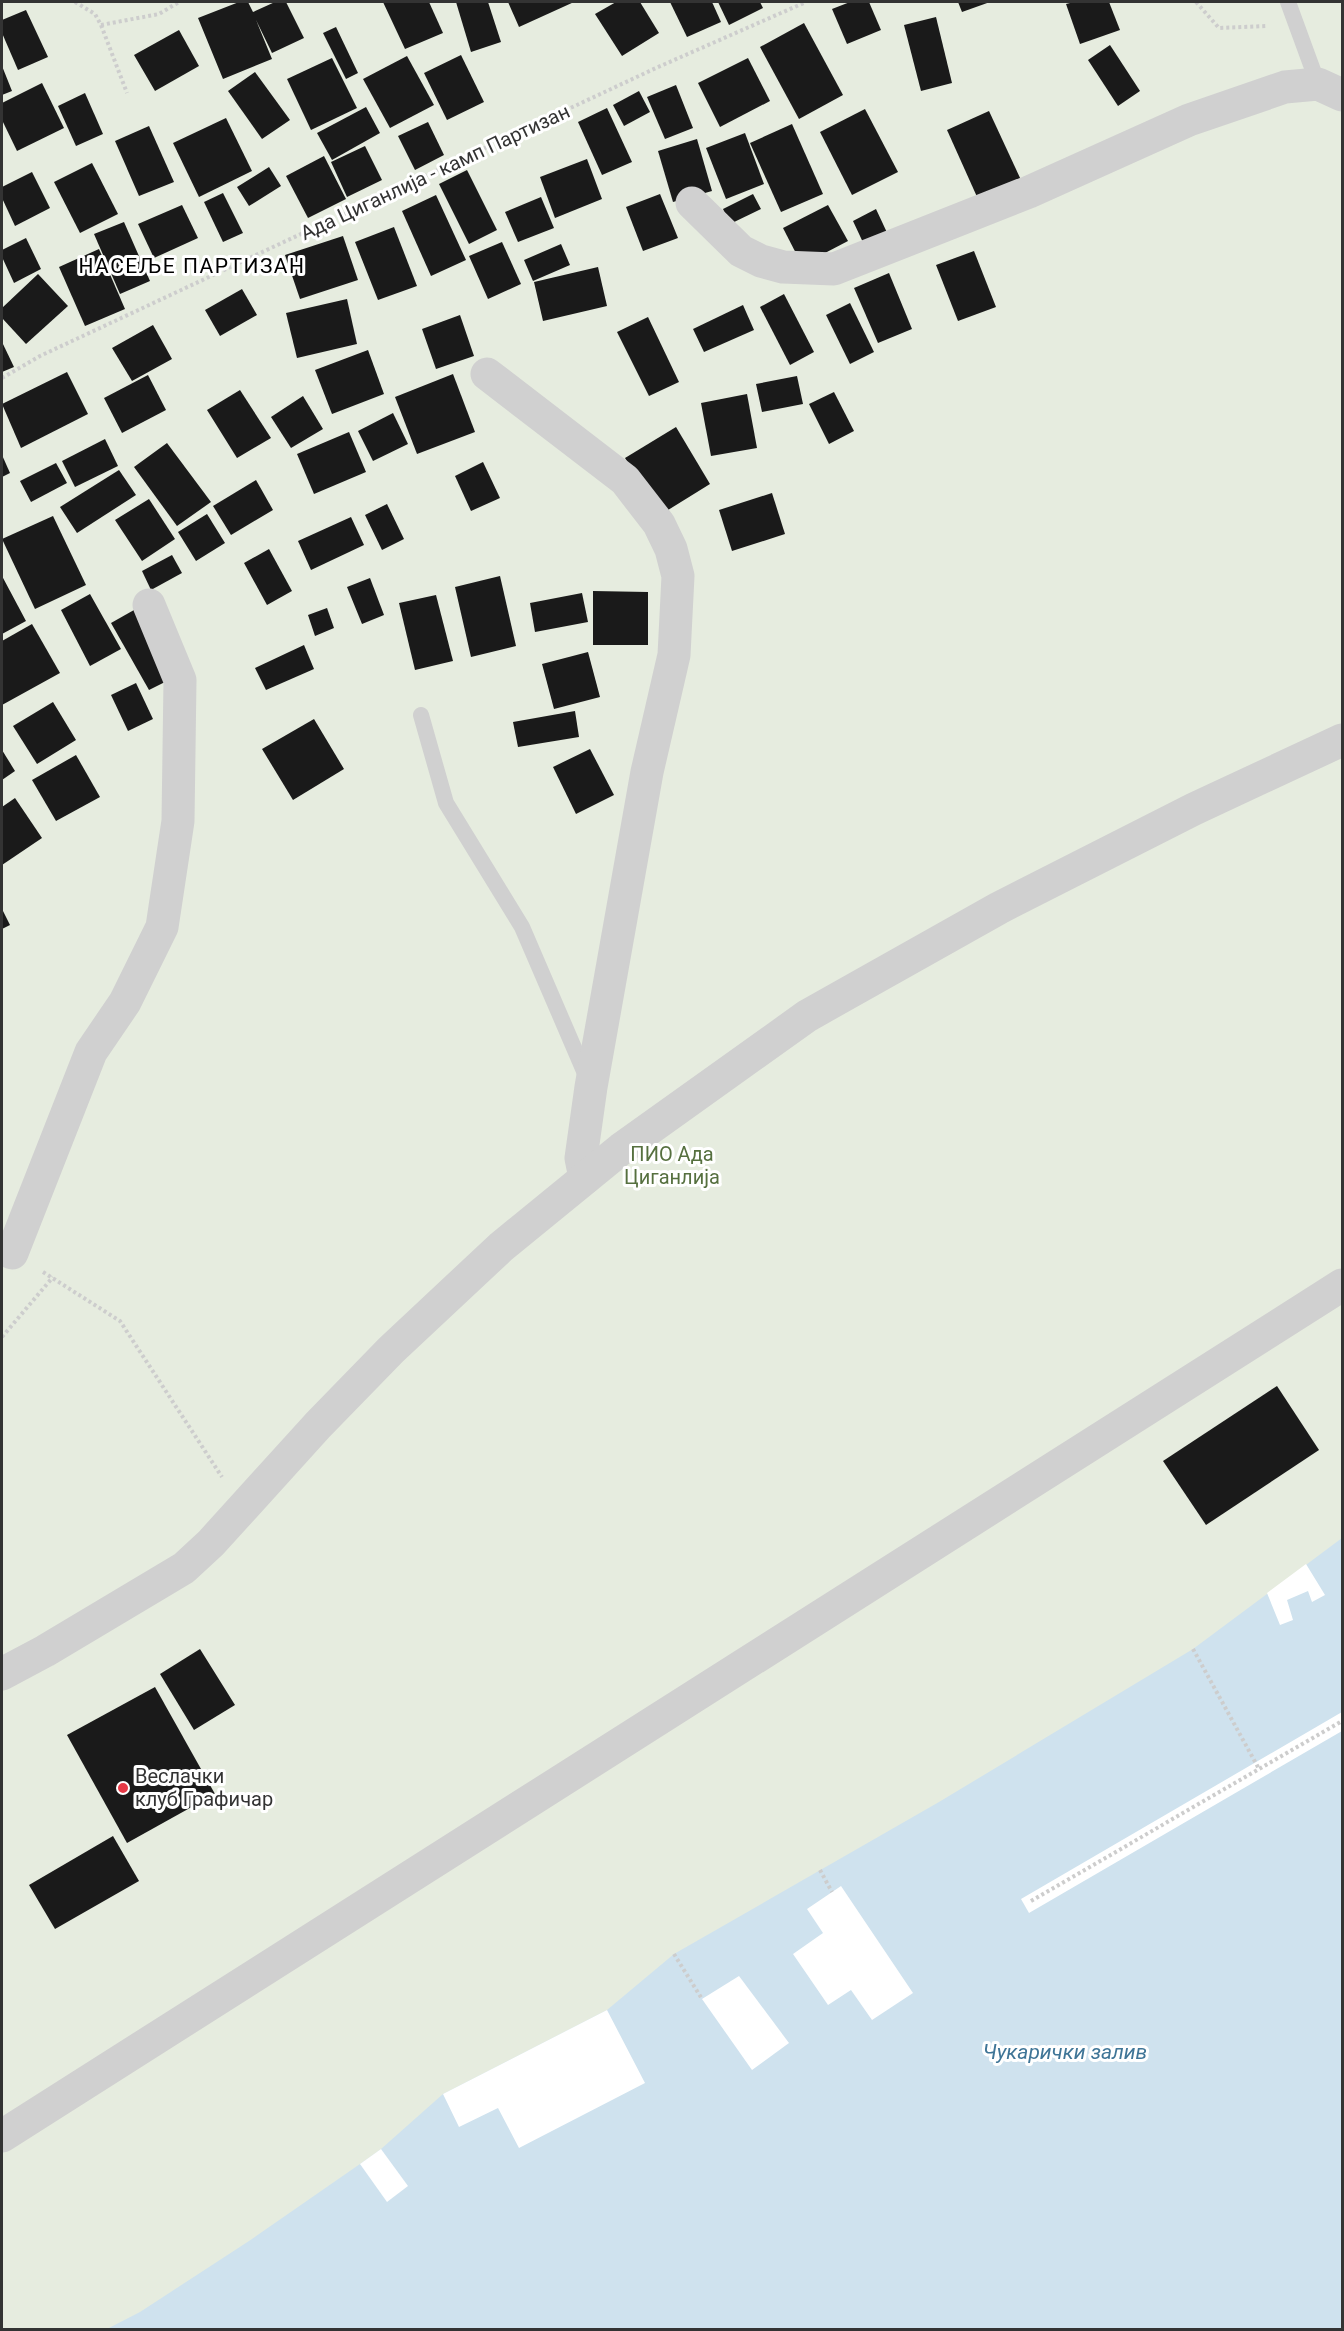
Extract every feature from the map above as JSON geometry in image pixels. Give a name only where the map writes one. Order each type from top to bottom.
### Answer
[{"type":"street","points":[[692,203],[741,250],[761,261],[783,267],[834,269],[1029,192],[1189,120],[1285,87],[1330,90]]},
{"type":"street","points":[[487,374],[625,480],[659,525],[671,549],[678,576],[674,655],[647,772],[591,1087],[581,1158],[585,1178]]},
{"type":"street","points":[[12,1253],[91,1052],[125,1002],[162,927],[178,821],[180,680],[148,605]]},
{"type":"street","points":[[2,1674],[184,1568],[212,1543],[318,1425],[391,1350],[501,1247],[621,1149],[807,1016],[999,908],[1194,808],[1342,740]]},
{"type":"street","points":[[2,2136],[1342,1285]]},
{"type":"lane","points":[[1288,2],[1296,25],[1330,90]]},
{"type":"lane","points":[[421,716],[446,803],[522,927],[591,1087]]},
{"type":"path","points":[[75,2],[95,14],[127,93]]},
{"type":"path","points":[[101,25],[159,14],[179,2]]},
{"type":"path","name":"Ада Циганлија - камп Партизан","points":[[2,378],[51,351],[656,68],[806,2]]},
{"type":"path","points":[[1196,2],[1220,28],[1296,25]]},
{"type":"path","points":[[12,1253],[120,1321],[242,1508]]},
{"type":"path","points":[[2,1337],[53,1278]]},
{"type":"path","points":[[1192,1648],[1259,1769]]},
{"type":"path","points":[[1031,1901],[1342,1720]]},
{"type":"path","points":[[820,1870],[832,1892]]},
{"type":"path","points":[[674,1954],[702,1999]]},
{"type":"green space","name":"ПИО Ада Циганлија","points":[[2,2],[1342,2],[1342,2329],[2,2329]]},
{"type":"water","name":"Чукарички залив","points":[[1342,1538],[1342,2329],[105,2330],[140,2312],[249,2241],[360,2164],[381,2149],[443,2094],[607,2010],[674,1954],[939,1802],[1193,1649]]},
{"type":"pier","points":[[1306,1564],[1325,1595],[1312,1602],[1308,1591],[1287,1600],[1293,1620],[1280,1625],[1267,1593]]},
{"type":"pier","points":[[1342,1712],[1342,1731],[1029,1913],[1021,1899]]},
{"type":"pier","points":[[841,1886],[913,1993],[872,2020],[851,1990],[828,2005],[793,1954],[823,1933],[807,1909]]},
{"type":"pier","points":[[739,1976],[789,2043],[752,2070],[702,1999]]},
{"type":"pier","points":[[607,2010],[645,2083],[519,2148],[498,2108],[459,2127],[443,2094]]},
{"type":"pier","points":[[381,2149],[408,2186],[387,2202],[360,2164]]},
{"type":"building","points":[[239,2],[248,2],[253,12],[275,2],[286,2],[304,38],[272,53],[256,20],[272,59],[223,79],[198,18]]},
{"type":"building","points":[[383,2],[429,2],[443,33],[405,49]]},
{"type":"building","points":[[456,2],[488,2],[501,42],[471,52]]},
{"type":"building","points":[[508,2],[574,2],[519,27]]},
{"type":"building","points":[[616,2],[640,2],[659,33],[622,56],[595,14]]},
{"type":"building","points":[[670,2],[712,2],[721,22],[687,37]]},
{"type":"building","points":[[718,2],[760,2],[763,8],[729,25]]},
{"type":"building","points":[[850,2],[869,2],[881,30],[847,44],[832,9]]},
{"type":"building","points":[[958,2],[990,2],[962,12]]},
{"type":"building","points":[[1109,2],[1120,30],[1080,44],[1066,4]]},
{"type":"building","points":[[26,10],[48,57],[18,70],[2,33],[2,20]]},
{"type":"building","points":[[936,17],[952,83],[921,91],[904,25]]},
{"type":"building","points":[[804,23],[843,95],[799,119],[760,47]]},
{"type":"building","points":[[336,27],[358,73],[346,79],[323,33]]},
{"type":"building","points":[[179,30],[199,66],[155,91],[134,55]]},
{"type":"building","points":[[1110,45],[1140,91],[1118,106],[1088,60]]},
{"type":"building","points":[[461,55],[484,102],[447,120],[424,73]]},
{"type":"building","points":[[407,56],[434,105],[390,128],[363,79]]},
{"type":"building","points":[[332,58],[357,108],[311,130],[287,79]]},
{"type":"building","points":[[748,58],[770,101],[720,127],[698,83]]},
{"type":"building","points":[[2,66],[12,91],[2,95]]},
{"type":"building","points":[[255,72],[290,120],[262,139],[228,91]]},
{"type":"building","points":[[42,83],[64,128],[17,151],[2,120],[2,103]]},
{"type":"building","points":[[676,85],[693,128],[665,139],[647,97]]},
{"type":"building","points":[[639,91],[650,112],[624,126],[613,105]]},
{"type":"building","points":[[85,93],[103,134],[76,146],[58,106]]},
{"type":"building","points":[[366,107],[380,133],[332,160],[317,133]]},
{"type":"building","points":[[607,108],[632,162],[602,175],[578,122]]},
{"type":"building","points":[[865,109],[898,172],[852,195],[820,132]]},
{"type":"building","points":[[989,111],[1021,180],[978,199],[947,130]]},
{"type":"building","points":[[226,118],[252,171],[199,197],[173,143]]},
{"type":"building","points":[[428,122],[444,155],[415,170],[398,136]]},
{"type":"building","points":[[792,124],[823,194],[781,212],[750,143]]},
{"type":"building","points":[[149,126],[174,182],[139,196],[115,141]]},
{"type":"building","points":[[745,133],[764,184],[726,199],[706,148]]},
{"type":"building","points":[[697,139],[712,191],[673,202],[658,151]]},
{"type":"building","points":[[365,146],[382,180],[347,197],[331,162]]},
{"type":"building","points":[[324,156],[346,199],[308,218],[286,176]]},
{"type":"building","points":[[587,159],[602,199],[555,218],[540,177]]},
{"type":"building","points":[[92,163],[118,214],[80,233],[54,182]]},
{"type":"building","points":[[269,167],[281,186],[249,206],[237,187]]},
{"type":"building","points":[[467,170],[497,230],[469,244],[439,184]]},
{"type":"building","points":[[32,172],[50,208],[15,226],[2,198],[2,187]]},
{"type":"building","points":[[223,193],[243,233],[223,242],[204,202]]},
{"type":"building","points":[[660,194],[678,238],[643,251],[626,207]]},
{"type":"building","points":[[753,194],[761,209],[730,224],[723,209]]},
{"type":"building","points":[[436,195],[466,260],[431,276],[402,211]]},
{"type":"building","points":[[541,197],[554,228],[518,242],[505,212]]},
{"type":"building","points":[[182,205],[198,238],[154,258],[138,224]]},
{"type":"building","points":[[828,205],[848,241],[802,265],[783,228]]},
{"type":"building","points":[[876,209],[890,239],[867,251],[853,221]]},
{"type":"building","points":[[124,222],[150,281],[120,294],[94,234]]},
{"type":"building","points":[[394,227],[417,286],[378,300],[355,242]]},
{"type":"building","points":[[343,236],[358,280],[300,299],[285,255]]},
{"type":"building","points":[[26,238],[41,269],[14,283],[2,257],[2,250]]},
{"type":"building","points":[[502,242],[521,284],[488,299],[469,256]]},
{"type":"building","points":[[561,244],[570,265],[533,281],[524,260]]},
{"type":"building","points":[[99,249],[125,309],[85,326],[59,267]]},
{"type":"building","points":[[974,251],[996,307],[958,321],[936,265]]},
{"type":"building","points":[[598,267],[607,306],[543,321],[534,282]]},
{"type":"building","points":[[889,273],[912,329],[878,343],[854,288]]},
{"type":"building","points":[[38,274],[68,306],[26,344],[2,318],[2,308]]},
{"type":"building","points":[[242,289],[257,315],[220,336],[205,310]]},
{"type":"building","points":[[784,294],[814,352],[790,365],[760,307]]},
{"type":"building","points":[[347,299],[357,344],[297,358],[286,313]]},
{"type":"building","points":[[850,303],[874,352],[850,364],[826,315]]},
{"type":"building","points":[[743,305],[754,330],[704,352],[693,329]]},
{"type":"building","points":[[460,315],[474,356],[436,369],[422,329]]},
{"type":"building","points":[[648,317],[679,382],[649,396],[617,332]]},
{"type":"building","points":[[153,325],[172,359],[132,381],[112,348]]},
{"type":"building","points":[[2,342],[14,367],[2,372]]},
{"type":"building","points":[[368,350],[384,394],[332,414],[315,370]]},
{"type":"building","points":[[67,372],[88,414],[21,448],[2,404]]},
{"type":"building","points":[[453,374],[475,432],[417,454],[395,397]]},
{"type":"building","points":[[148,375],[166,410],[122,433],[104,398]]},
{"type":"building","points":[[797,376],[803,404],[762,412],[756,384]]},
{"type":"building","points":[[240,390],[271,438],[237,458],[207,410]]},
{"type":"building","points":[[834,392],[854,431],[829,444],[809,404]]},
{"type":"building","points":[[747,394],[757,448],[711,456],[701,403]]},
{"type":"building","points":[[303,396],[323,429],[291,448],[271,417]]},
{"type":"building","points":[[393,413],[408,444],[373,461],[358,431]]},
{"type":"building","points":[[676,427],[710,484],[660,515],[625,458]]},
{"type":"building","points":[[349,432],[366,472],[314,494],[297,454]]},
{"type":"building","points":[[105,439],[118,466],[75,487],[62,461]]},
{"type":"building","points":[[167,443],[211,502],[177,526],[134,467]]},
{"type":"building","points":[[2,455],[10,473],[2,477]]},
{"type":"building","points":[[483,462],[500,498],[471,511],[455,476]]},
{"type":"building","points":[[56,463],[67,483],[31,502],[20,481]]},
{"type":"building","points":[[119,470],[136,495],[77,533],[60,507]]},
{"type":"building","points":[[256,480],[273,510],[231,535],[213,506]]},
{"type":"building","points":[[772,493],[785,534],[732,551],[719,510]]},
{"type":"building","points":[[149,499],[175,539],[142,561],[115,520]]},
{"type":"building","points":[[387,504],[404,539],[382,550],[365,515]]},
{"type":"building","points":[[207,514],[225,543],[196,561],[178,532]]},
{"type":"building","points":[[53,516],[86,585],[35,609],[2,539]]},
{"type":"building","points":[[351,517],[364,545],[311,570],[298,541]]},
{"type":"building","points":[[269,549],[292,591],[267,605],[244,563]]},
{"type":"building","points":[[172,555],[182,573],[151,590],[142,571]]},
{"type":"building","points":[[2,576],[26,621],[2,634]]},
{"type":"building","points":[[500,576],[516,646],[471,657],[455,587]]},
{"type":"building","points":[[370,578],[384,615],[362,624],[347,587]]},
{"type":"building","points":[[593,591],[648,592],[648,645],[593,645]]},
{"type":"building","points":[[582,593],[588,622],[535,632],[530,603]]},
{"type":"building","points":[[90,594],[121,649],[90,666],[61,610]]},
{"type":"building","points":[[436,595],[453,661],[415,670],[399,603]]},
{"type":"building","points":[[327,608],[334,628],[315,636],[308,615]]},
{"type":"building","points":[[134,610],[173,678],[149,690],[111,623]]},
{"type":"building","points":[[32,624],[60,673],[2,705],[2,641]]},
{"type":"building","points":[[304,645],[314,669],[266,690],[255,668]]},
{"type":"building","points":[[588,652],[600,697],[554,709],[542,664]]},
{"type":"building","points":[[136,683],[153,719],[128,731],[111,695]]},
{"type":"building","points":[[53,702],[76,740],[37,764],[13,726]]},
{"type":"building","points":[[575,711],[579,737],[518,747],[513,722]]},
{"type":"building","points":[[314,719],[344,769],[293,800],[262,749]]},
{"type":"building","points":[[590,749],[614,795],[576,814],[553,767]]},
{"type":"building","points":[[2,750],[15,771],[2,780]]},
{"type":"building","points":[[76,755],[100,797],[56,821],[32,780]]},
{"type":"building","points":[[15,798],[42,838],[2,865],[2,807]]},
{"type":"building","points":[[2,909],[10,925],[2,929]]},
{"type":"building","points":[[1277,1386],[1319,1450],[1206,1525],[1163,1461]]},
{"type":"building","points":[[200,1649],[235,1705],[194,1730],[160,1674]]},
{"type":"building","points":[[155,1687],[215,1794],[127,1843],[67,1735]]},
{"type":"building","points":[[113,1836],[139,1881],[55,1929],[29,1885]]},
{"type":"place","name":"Веслачки клуб Графичар","points":[[123,1788]]},
{"type":"district","name":"НАСЕЉЕ ПАРТИЗАН","points":[[192,266]]}]
